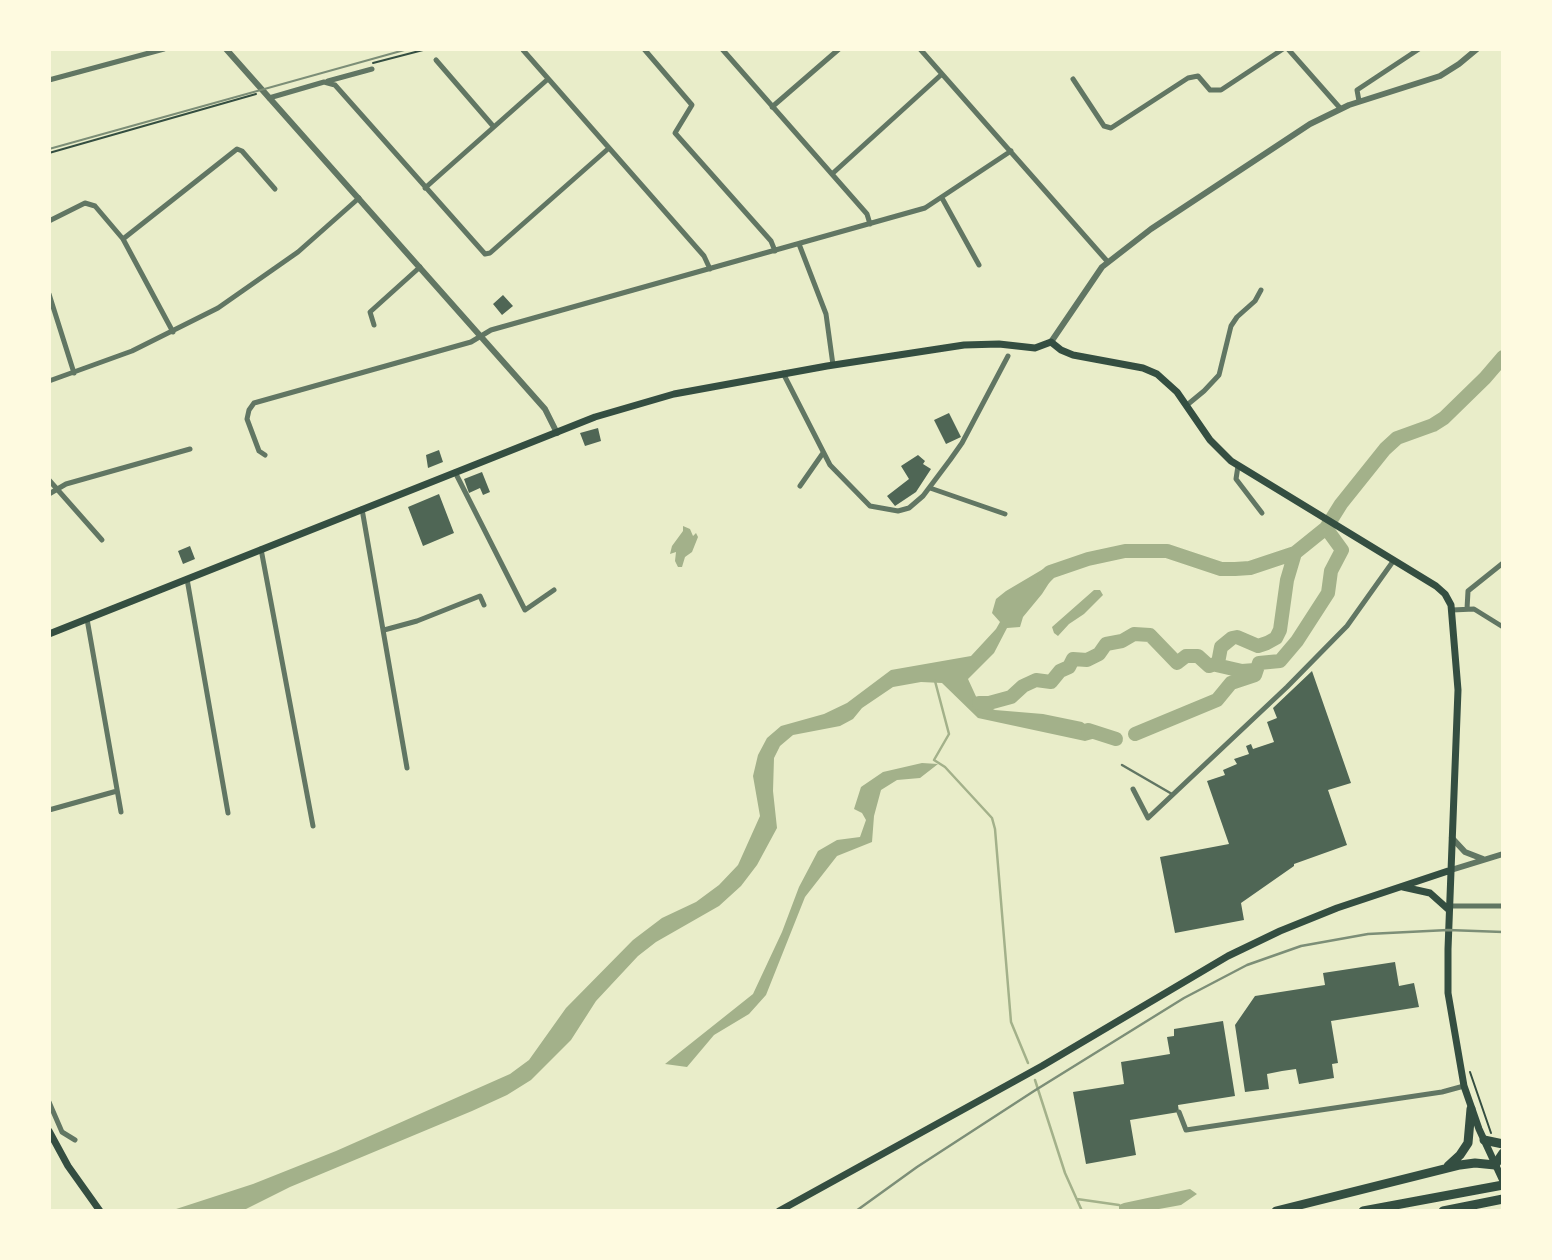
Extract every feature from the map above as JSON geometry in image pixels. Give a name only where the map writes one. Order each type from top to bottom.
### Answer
[{"type":"highway","points":[[1444,1169],[1460,1155],[1468,1143],[1471,1109]]},
{"type":"highway","points":[[1484,1140],[1499,1144]]},
{"type":"highway","points":[[1276,1211],[1444,1169],[1475,1163],[1495,1165],[1503,1153]]},
{"type":"highway","points":[[1363,1211],[1476,1191],[1503,1183]]},
{"type":"highway","points":[[1443,1211],[1503,1199]]},
{"type":"main road","points":[[49,634],[455,471],[615,410],[674,394],[946,346],[999,344],[1035,348],[1051,342],[1067,354],[1130,364],[1149,371],[1170,385],[1210,440],[1238,466],[1441,589],[1449,599],[1458,690],[1449,908],[1451,1016],[1471,1109],[1503,1183]]},
{"type":"main road","points":[[779,1211],[1042,1066],[1228,956],[1307,920],[1451,870]]},
{"type":"main road","points":[[1399,887],[1416,888],[1430,893],[1449,908]]},
{"type":"main road","points":[[49,1131],[68,1166],[100,1211]]},
{"type":"street","points":[[49,80],[164,49]]},
{"type":"street","points":[[226,49],[545,409],[557,433]]},
{"type":"street","points":[[644,49],[692,105],[676,133],[771,241],[775,251]]},
{"type":"street","points":[[722,49],[867,214],[870,224]]},
{"type":"street","points":[[772,107],[839,49]]},
{"type":"street","points":[[920,49],[1107,261]]},
{"type":"street","points":[[1073,79],[1101,122],[1108,128],[1116,126],[1188,78],[1198,76],[1210,90],[1221,90],[1283,49]]},
{"type":"street","points":[[1288,49],[1339,108]]},
{"type":"street","points":[[1359,101],[1357,90],[1419,49]]},
{"type":"street","points":[[1051,342],[1107,261],[1162,222],[1310,124],[1339,108],[1440,76],[1459,65],[1477,49]]},
{"type":"street","points":[[523,50],[705,256],[710,269]]},
{"type":"street","points":[[436,60],[493,126]]},
{"type":"street","points":[[269,98],[372,69]]},
{"type":"street","points":[[832,174],[942,74]]},
{"type":"street","points":[[425,188],[548,79]]},
{"type":"street","points":[[328,81],[335,85],[481,252],[490,253],[609,148]]},
{"type":"street","points":[[123,239],[237,149],[242,151],[275,189]]},
{"type":"street","points":[[265,455],[259,450],[247,419],[254,403],[471,342],[491,330],[925,208],[1011,151]]},
{"type":"street","points":[[49,381],[108,362],[218,308],[274,270],[359,198]]},
{"type":"street","points":[[942,198],[979,265]]},
{"type":"street","points":[[49,221],[77,206],[90,204],[123,239],[173,332]]},
{"type":"street","points":[[799,244],[826,314],[833,365]]},
{"type":"street","points":[[374,325],[370,312],[420,267]]},
{"type":"street","points":[[1187,405],[1219,375],[1231,326],[1255,301],[1261,290]]},
{"type":"street","points":[[49,294],[74,373]]},
{"type":"street","points":[[783,373],[830,465],[870,506],[898,512],[909,508],[930,488],[962,443],[1009,356]]},
{"type":"street","points":[[49,495],[66,484],[190,449]]},
{"type":"street","points":[[800,486],[823,453]]},
{"type":"street","points":[[1238,466],[1236,478],[1262,513]]},
{"type":"street","points":[[455,471],[525,610],[554,590]]},
{"type":"street","points":[[49,480],[102,540]]},
{"type":"street","points":[[930,488],[1005,514]]},
{"type":"street","points":[[362,509],[407,768]]},
{"type":"street","points":[[261,549],[313,826]]},
{"type":"street","points":[[1133,789],[1148,818],[1287,687],[1347,626],[1394,560]]},
{"type":"street","points":[[1467,609],[1468,591],[1503,563]]},
{"type":"street","points":[[187,579],[228,813]]},
{"type":"street","points":[[384,630],[417,621],[480,596],[484,606]]},
{"type":"street","points":[[1452,610],[1474,610],[1503,627]]},
{"type":"street","points":[[87,619],[121,812]]},
{"type":"street","points":[[49,810],[117,790]]},
{"type":"street","points":[[1452,837],[1465,852],[1485,860]]},
{"type":"street","points":[[1451,870],[1503,854]]},
{"type":"street","points":[[1449,908],[1503,906]]},
{"type":"street","points":[[1179,1112],[1186,1130],[1442,1092],[1464,1086]]},
{"type":"street","points":[[49,1102],[62,1132],[75,1140]]},
{"type":"lane","points":[[1122,765],[1172,794]]},
{"type":"path","points":[[49,153],[257,93]]},
{"type":"path","points":[[1470,1073],[1499,1144]]},
{"type":"shaded area","points":[[683,526],[690,529],[693,536],[696,533],[698,537],[682,567],[678,567],[675,561],[676,552],[670,554],[672,546],[683,531]]},
{"type":"shaded area","points":[[1050,565],[1058,569],[1023,617],[1020,627],[1007,628],[994,653],[968,679],[979,703],[995,710],[1043,714],[1082,722],[1103,736],[1085,741],[978,718],[942,683],[921,682],[893,687],[840,726],[793,735],[780,746],[774,758],[773,791],[777,828],[757,865],[741,886],[719,906],[656,942],[638,956],[596,1001],[571,1040],[531,1080],[507,1095],[472,1111],[290,1187],[242,1211],[170,1211],[253,1184],[336,1151],[510,1074],[529,1060],[566,1008],[633,940],[662,918],[696,902],[719,885],[738,865],[760,816],[753,776],[758,755],[767,738],[781,726],[824,714],[847,703],[891,670],[971,656],[1000,622],[992,613],[996,599]]},
{"type":"shaded area","points":[[1094,590],[1100,590],[1103,595],[1058,636],[1054,633],[1052,627]]},
{"type":"shaded area","points":[[922,763],[938,764],[920,778],[897,780],[881,790],[874,816],[872,842],[837,856],[805,897],[766,995],[749,1014],[714,1035],[687,1067],[665,1064],[753,994],[782,932],[799,887],[818,851],[837,840],[860,837],[866,820],[862,813],[854,809],[861,787],[883,772]]},
{"type":"shaded area","points":[[1190,1189],[1197,1194],[1181,1205],[1148,1211],[1119,1211],[1119,1205],[1124,1203]]},
{"type":"building","points":[[503,295],[513,306],[502,315],[493,304]]},
{"type":"building","points":[[949,413],[961,437],[946,444],[934,420]]},
{"type":"building","points":[[598,428],[601,441],[585,446],[580,433]]},
{"type":"building","points":[[439,450],[443,462],[428,468],[426,455]]},
{"type":"building","points":[[918,455],[925,461],[923,464],[931,469],[916,492],[895,506],[887,496],[909,479],[901,466]]},
{"type":"building","points":[[482,472],[490,492],[483,495],[480,488],[469,493],[464,479]]},
{"type":"building","points":[[439,494],[454,533],[423,546],[408,507]]},
{"type":"building","points":[[190,546],[195,559],[183,564],[178,551]]},
{"type":"building","points":[[1312,671],[1351,783],[1328,790],[1347,845],[1294,864],[1241,903],[1244,920],[1175,933],[1160,857],[1229,844],[1207,781],[1225,775],[1223,770],[1237,764],[1234,759],[1249,754],[1246,746],[1251,744],[1253,749],[1274,742],[1267,722],[1277,718],[1273,708]]},
{"type":"building","points":[[1395,962],[1399,986],[1414,983],[1419,1007],[1331,1021],[1338,1063],[1332,1064],[1334,1078],[1299,1084],[1296,1069],[1282,1071],[1267,1074],[1269,1089],[1245,1092],[1235,1025],[1255,996],[1325,985],[1323,973]]},
{"type":"building","points":[[1223,1021],[1235,1096],[1178,1105],[1179,1112],[1130,1120],[1136,1155],[1086,1164],[1073,1092],[1124,1084],[1121,1062],[1170,1054],[1167,1037],[1174,1036],[1174,1029]]},
{"type":"waterway","points":[[1044,578],[1050,572],[1088,559],[1125,551],[1167,551],[1221,569],[1250,568],[1295,553],[1326,528],[1341,504],[1385,449],[1397,438],[1433,425],[1444,418],[1503,357]]},
{"type":"waterway","points":[[1135,734],[1217,700],[1231,683],[1255,675],[1259,663],[1280,661],[1297,641],[1328,593],[1331,571],[1342,550],[1326,528]]},
{"type":"waterway","points":[[979,703],[1011,697],[1023,686],[1036,680],[1051,682],[1060,671],[1069,667],[1073,659],[1087,660],[1099,654],[1106,644],[1122,641],[1134,634],[1150,635],[1177,663],[1186,656],[1198,656],[1209,666],[1218,663],[1221,647],[1232,638],[1237,637],[1258,646],[1267,643],[1276,638],[1280,630],[1287,580],[1295,553]]},
{"type":"waterway","points":[[1216,665],[1242,671],[1255,670]]},
{"type":"waterway","points":[[935,681],[949,734],[934,760],[945,767],[992,818],[995,829],[1011,1022],[1028,1063]]},
{"type":"waterway","points":[[1088,730],[1116,739]]},
{"type":"waterway","points":[[1035,1080],[1065,1173],[1082,1211]]},
{"type":"waterway","points":[[1077,1199],[1119,1205]]},
{"type":"tram line","points":[[49,149],[408,49]]},
{"type":"railway","points":[[856,1211],[917,1167],[1034,1091],[1184,998],[1247,965],[1301,946],[1368,934],[1448,930],[1503,932]]}]
